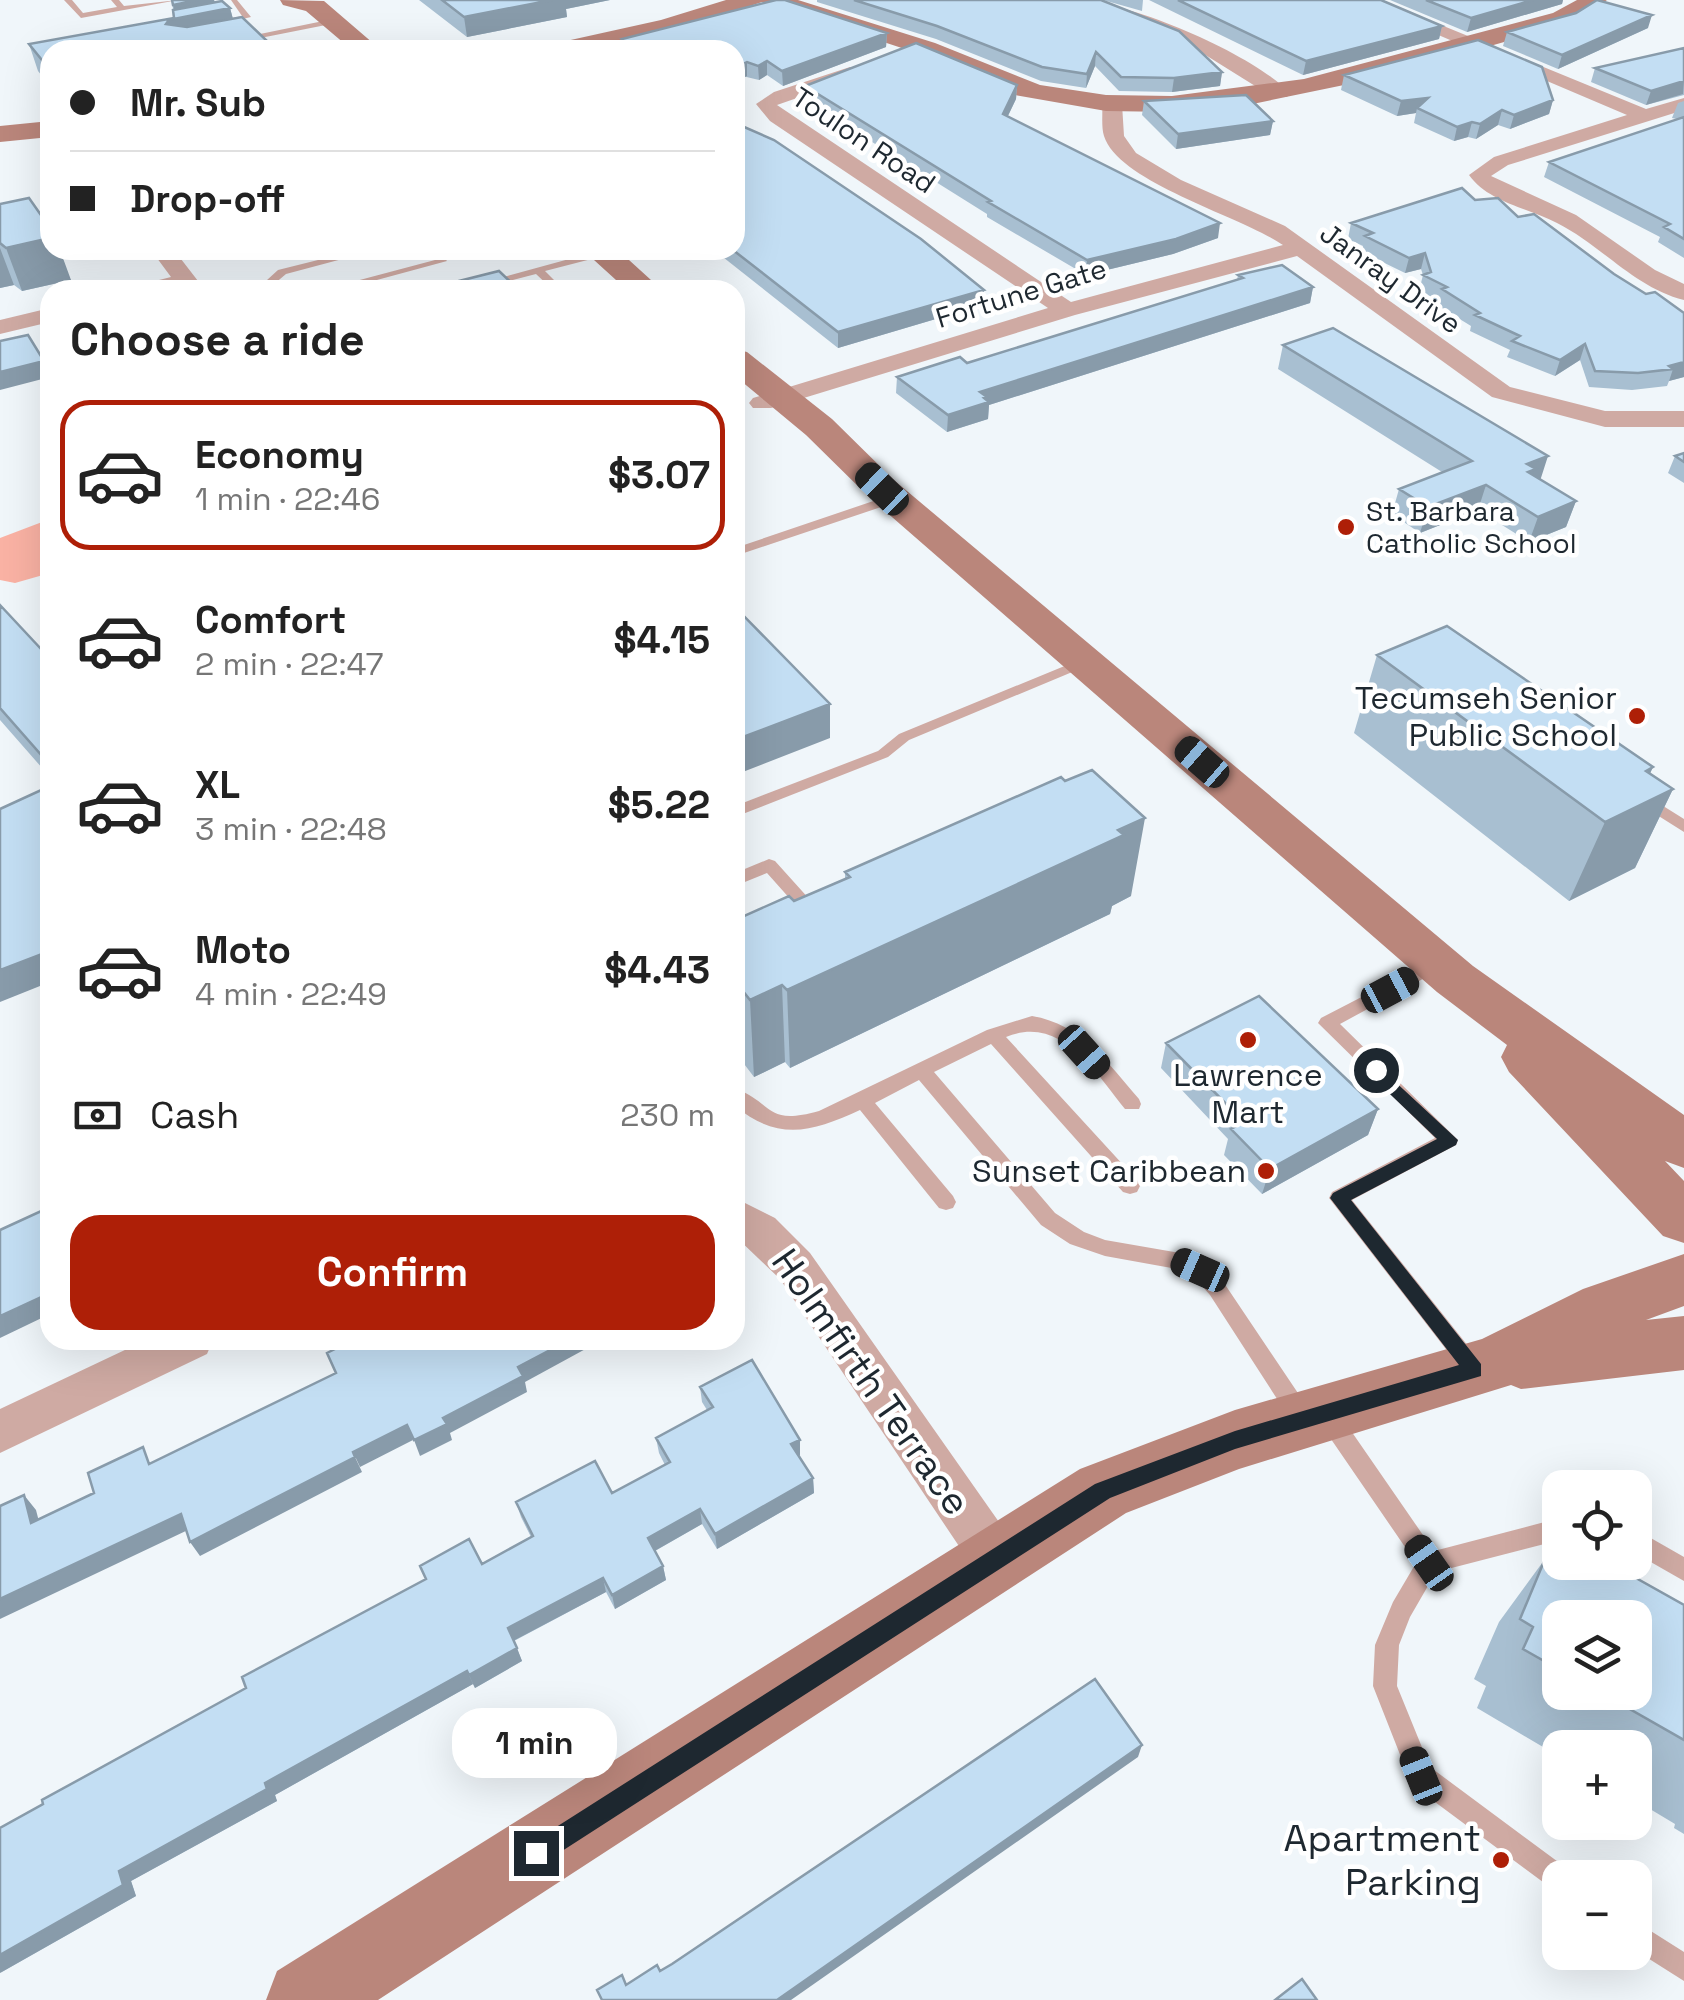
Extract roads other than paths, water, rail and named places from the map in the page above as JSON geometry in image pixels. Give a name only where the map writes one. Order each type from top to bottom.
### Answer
[{"type":"street","points":[[602,40],[667,26],[752,0]]},
{"type":"street","points":[[773,0],[914,44],[1020,88],[1112,104],[1204,105],[1280,93],[1470,43],[1562,18],[1595,0]]},
{"type":"street","points":[[1082,0],[1170,30],[1233,61],[1280,93]]},
{"type":"street","points":[[1365,0],[1645,116]]},
{"type":"street","points":[[316,7],[356,40]]},
{"type":"street","name":"Toulon Road","points":[[914,44],[816,87],[771,98],[766,104],[777,118],[1068,310]]},
{"type":"street","name":"Janray Drive","points":[[1112,104],[1114,136],[1129,157],[1174,184],[1261,222],[1501,392],[1551,408],[1605,418],[1684,420]]},
{"type":"street","points":[[1684,104],[1501,161],[1479,176],[1488,186],[1568,220],[1647,275],[1684,292]]},
{"type":"street","points":[[0,134],[40,130]]},
{"type":"street","name":"Fortune Gate","points":[[760,392],[1299,248]]},
{"type":"street","points":[[170,260],[185,280]]},
{"type":"street","points":[[611,260],[634,280]]},
{"type":"street","points":[[0,328],[40,318]]},
{"type":"street","points":[[760,392],[888,494],[1446,971],[1684,1145]]},
{"type":"street","points":[[1446,971],[1684,1219]]},
{"type":"street","name":"Holmfirth Terrace","points":[[745,1221],[760,1230],[795,1266],[996,1560]]},
{"type":"street","points":[[306,2000],[1102,1491],[1175,1460],[1484,1366],[1605,1308],[1684,1280]]},
{"type":"street","points":[[1484,1366],[1684,1343]]},
{"type":"street","points":[[0,1432],[170,1350]]},
{"type":"lane","points":[[68,0],[81,16],[174,0]]},
{"type":"lane","points":[[115,0],[122,9]]},
{"type":"lane","points":[[206,26],[247,16],[235,0]]},
{"type":"lane","points":[[237,40],[316,7]]},
{"type":"lane","points":[[273,280],[282,272],[331,260]]},
{"type":"lane","points":[[365,280],[442,260]]},
{"type":"lane","points":[[500,280],[571,260]]},
{"type":"lane","points":[[538,270],[548,280]]},
{"type":"lane","points":[[745,548],[888,494]]},
{"type":"lane","points":[[745,808],[883,754],[904,737],[1084,662]]},
{"type":"lane","points":[[1628,788],[1684,828]]},
{"type":"lane","points":[[745,876],[769,865],[826,929],[810,936]]},
{"type":"lane","points":[[1446,971],[1327,1024],[1450,1140],[1339,1198],[1484,1366]]},
{"type":"lane","points":[[745,1104],[757,1115],[789,1124],[820,1118],[993,1035],[1032,1022],[1048,1026],[1084,1052],[1132,1104]]},
{"type":"lane","points":[[993,1035],[1130,1186]]},
{"type":"lane","points":[[922,1070],[1048,1219],[1077,1238],[1104,1248],[1180,1261],[1200,1270],[1429,1563]]},
{"type":"lane","points":[[861,1099],[946,1202]]},
{"type":"lane","points":[[1542,1534],[1429,1563],[1401,1610],[1387,1645],[1385,1686],[1421,1776],[1542,1866]]},
{"type":"lane","points":[[1652,1550],[1684,1570]]},
{"type":"lane","points":[[1652,1946],[1684,1968]]},
{"type":"place","name":"St. Barbara Catholic School","points":[[1346,527]]},
{"type":"place","name":"Tecumseh Senior Public School","points":[[1637,716]]},
{"type":"place","name":"Lawrence Mart","points":[[1248,1040]]},
{"type":"place","name":"Sunset Caribbean","points":[[1266,1171]]},
{"type":"place","name":"Apartment Parking","points":[[1501,1860]]}]
